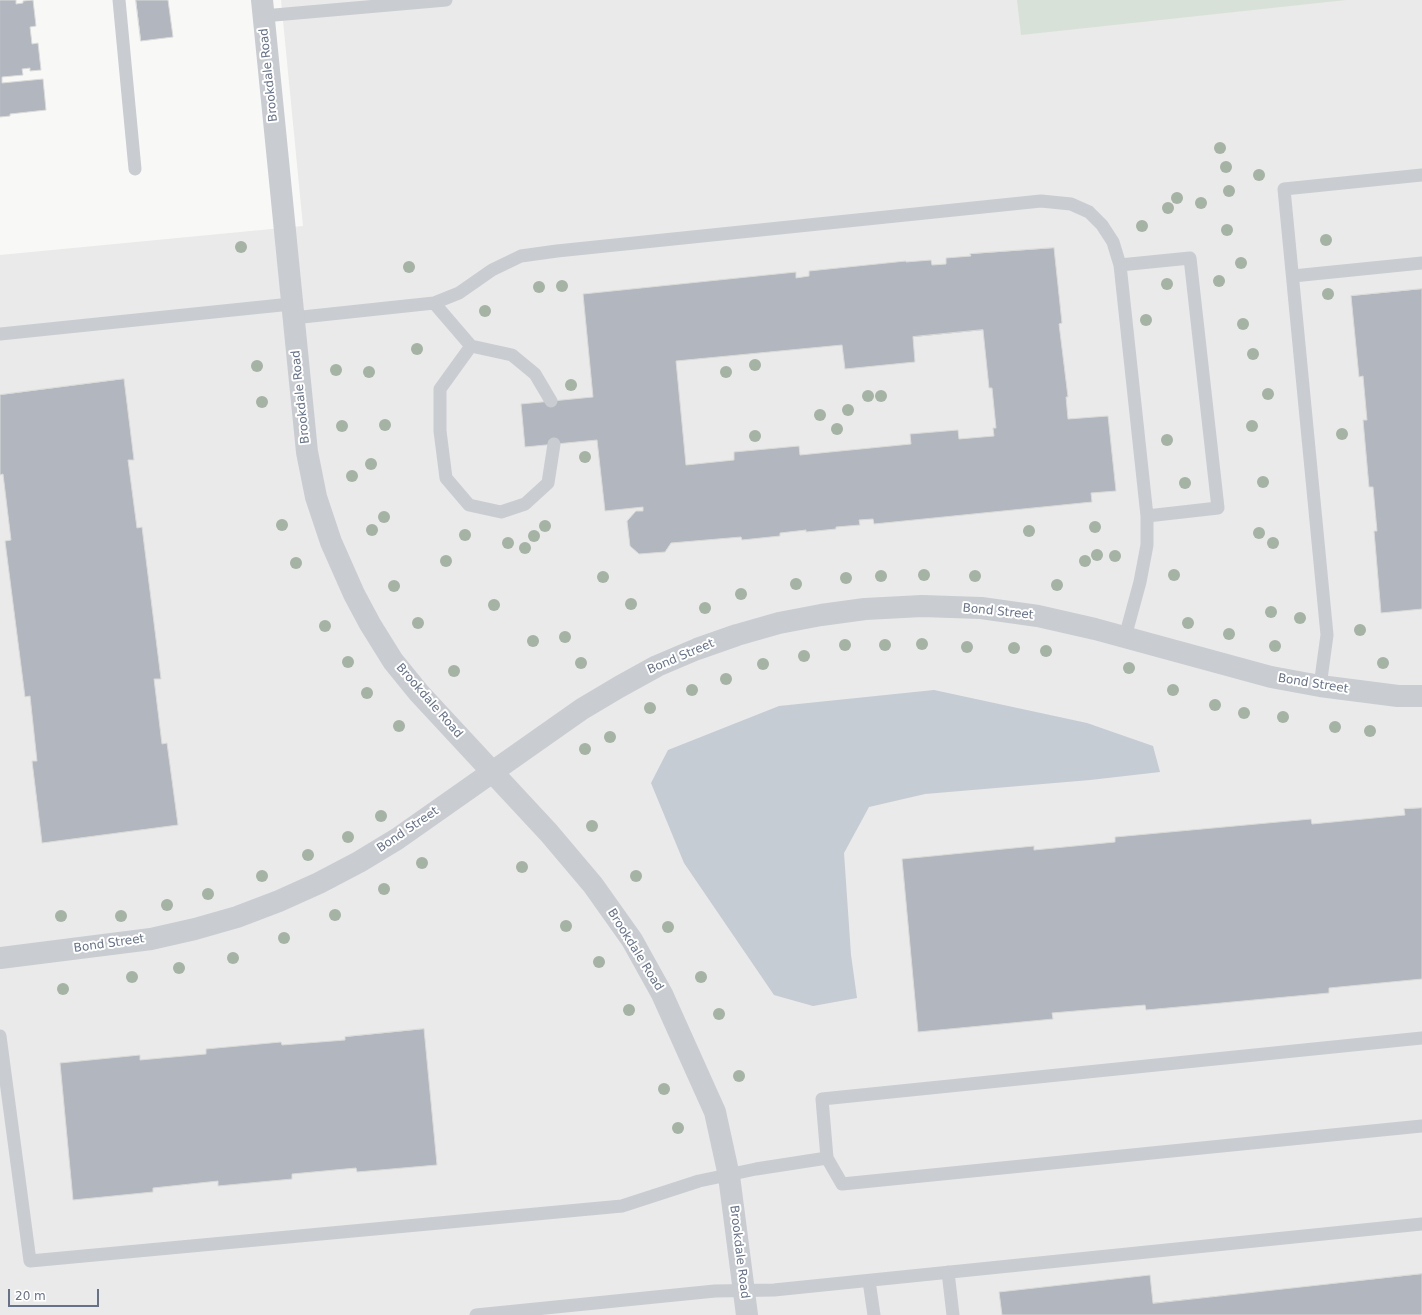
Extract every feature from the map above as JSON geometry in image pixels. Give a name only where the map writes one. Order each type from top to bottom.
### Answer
[{"type":"street","name":"Brookdale Road","points":[[262,8],[307,452],[316,497],[331,542],[360,606],[393,661],[419,693],[549,833],[593,886],[632,940],[648,968],[674,1018],[715,1112],[729,1176],[747,1315]]},
{"type":"street","name":"Bond Street","points":[[0,958],[151,939],[237,917],[279,901],[319,883],[359,862],[397,839],[582,709],[657,666],[697,649],[738,635],[779,623],[821,614],[865,609],[922,606],[981,608],[1038,616],[1271,677],[1320,686],[1398,696],[1422,696]]},
{"type":"lane","points":[[119,0],[135,169]]},
{"type":"lane","points":[[262,8],[446,0]]},
{"type":"lane","points":[[1320,686],[1327,635],[1284,189],[1422,175]]},
{"type":"lane","points":[[0,334],[292,311],[434,303],[459,293],[492,270],[522,256],[572,249],[1041,201],[1070,204],[1089,212],[1102,225],[1113,242],[1120,265],[1147,516],[1146,545],[1140,582],[1125,638]]},
{"type":"lane","points":[[1120,265],[1190,258],[1218,508],[1147,516]]},
{"type":"lane","points":[[1293,276],[1422,263]]},
{"type":"lane","points":[[434,303],[471,346],[512,355],[535,374],[551,401]]},
{"type":"lane","points":[[471,346],[440,389],[440,431],[446,478],[469,504],[501,512],[525,504],[548,483],[554,444]]},
{"type":"lane","points":[[0,1036],[30,1261],[622,1206],[699,1182],[756,1169],[827,1158]]},
{"type":"lane","points":[[1422,1038],[822,1099],[827,1158],[842,1184],[1422,1126]]},
{"type":"lane","points":[[476,1315],[715,1291],[774,1290],[1422,1224]]},
{"type":"lane","points":[[948,1272],[953,1315]]},
{"type":"lane","points":[[870,1280],[874,1315]]},
{"type":"shaded area","points":[[281,0],[1422,0],[1422,1315],[0,1315],[0,255],[303,226]]},
{"type":"shaded area","points":[[1017,0],[1346,0],[1021,35]]},
{"type":"shaded area","points":[[934,690],[1087,723],[1153,746],[1160,772],[1090,780],[925,794],[869,807],[844,853],[851,955],[857,998],[813,1006],[774,995],[684,863],[651,783],[668,750],[779,706]]},
{"type":"building","points":[[0,0],[16,0],[16,4],[23,3],[23,1],[33,0],[36,26],[30,27],[32,44],[38,43],[41,70],[30,71],[30,68],[22,69],[23,75],[2,77],[2,83],[43,79],[46,110],[10,114],[10,116],[0,117]]},
{"type":"building","points":[[136,0],[168,0],[173,37],[141,41]]},
{"type":"building","points":[[1054,248],[1062,323],[1059,324],[1068,397],[1066,397],[1068,419],[1108,416],[1116,491],[1091,493],[1092,502],[874,524],[873,519],[859,520],[860,525],[806,532],[806,530],[780,533],[780,536],[742,540],[741,537],[671,543],[665,552],[639,554],[630,546],[627,521],[636,511],[643,511],[643,507],[605,511],[597,440],[525,447],[521,404],[593,397],[583,294],[796,272],[796,278],[809,276],[809,271],[906,261],[931,260],[932,265],[946,264],[946,258],[971,256],[970,254]],"holes":[[[983,330],[989,388],[992,388],[996,428],[993,428],[994,436],[959,439],[958,430],[910,434],[911,444],[800,455],[799,446],[734,452],[734,460],[686,465],[676,361],[842,345],[845,369],[915,362],[913,337]]]},
{"type":"building","points":[[1422,289],[1422,609],[1381,613],[1374,531],[1377,531],[1373,487],[1369,487],[1363,420],[1367,420],[1363,376],[1359,377],[1351,296]]},
{"type":"building","points":[[124,379],[134,460],[128,460],[137,528],[142,527],[161,679],[154,679],[162,744],[167,743],[178,825],[42,843],[32,761],[37,761],[30,696],[25,697],[5,541],[11,540],[3,474],[0,475],[0,395]]},
{"type":"building","points":[[1422,808],[1422,979],[1329,988],[1329,993],[1146,1010],[1145,1005],[1052,1013],[1053,1019],[918,1032],[902,859],[1034,846],[1034,850],[1115,842],[1115,837],[1311,819],[1312,824],[1405,815],[1404,809]]},
{"type":"building","points":[[424,1029],[437,1165],[357,1172],[356,1168],[292,1174],[292,1179],[218,1186],[218,1181],[153,1188],[153,1192],[73,1200],[60,1063],[140,1055],[140,1060],[206,1054],[206,1049],[281,1042],[282,1045],[345,1040],[345,1037]]},
{"type":"building","points":[[1422,1274],[1422,1315],[1002,1315],[999,1292],[1150,1275],[1153,1303]]}]
